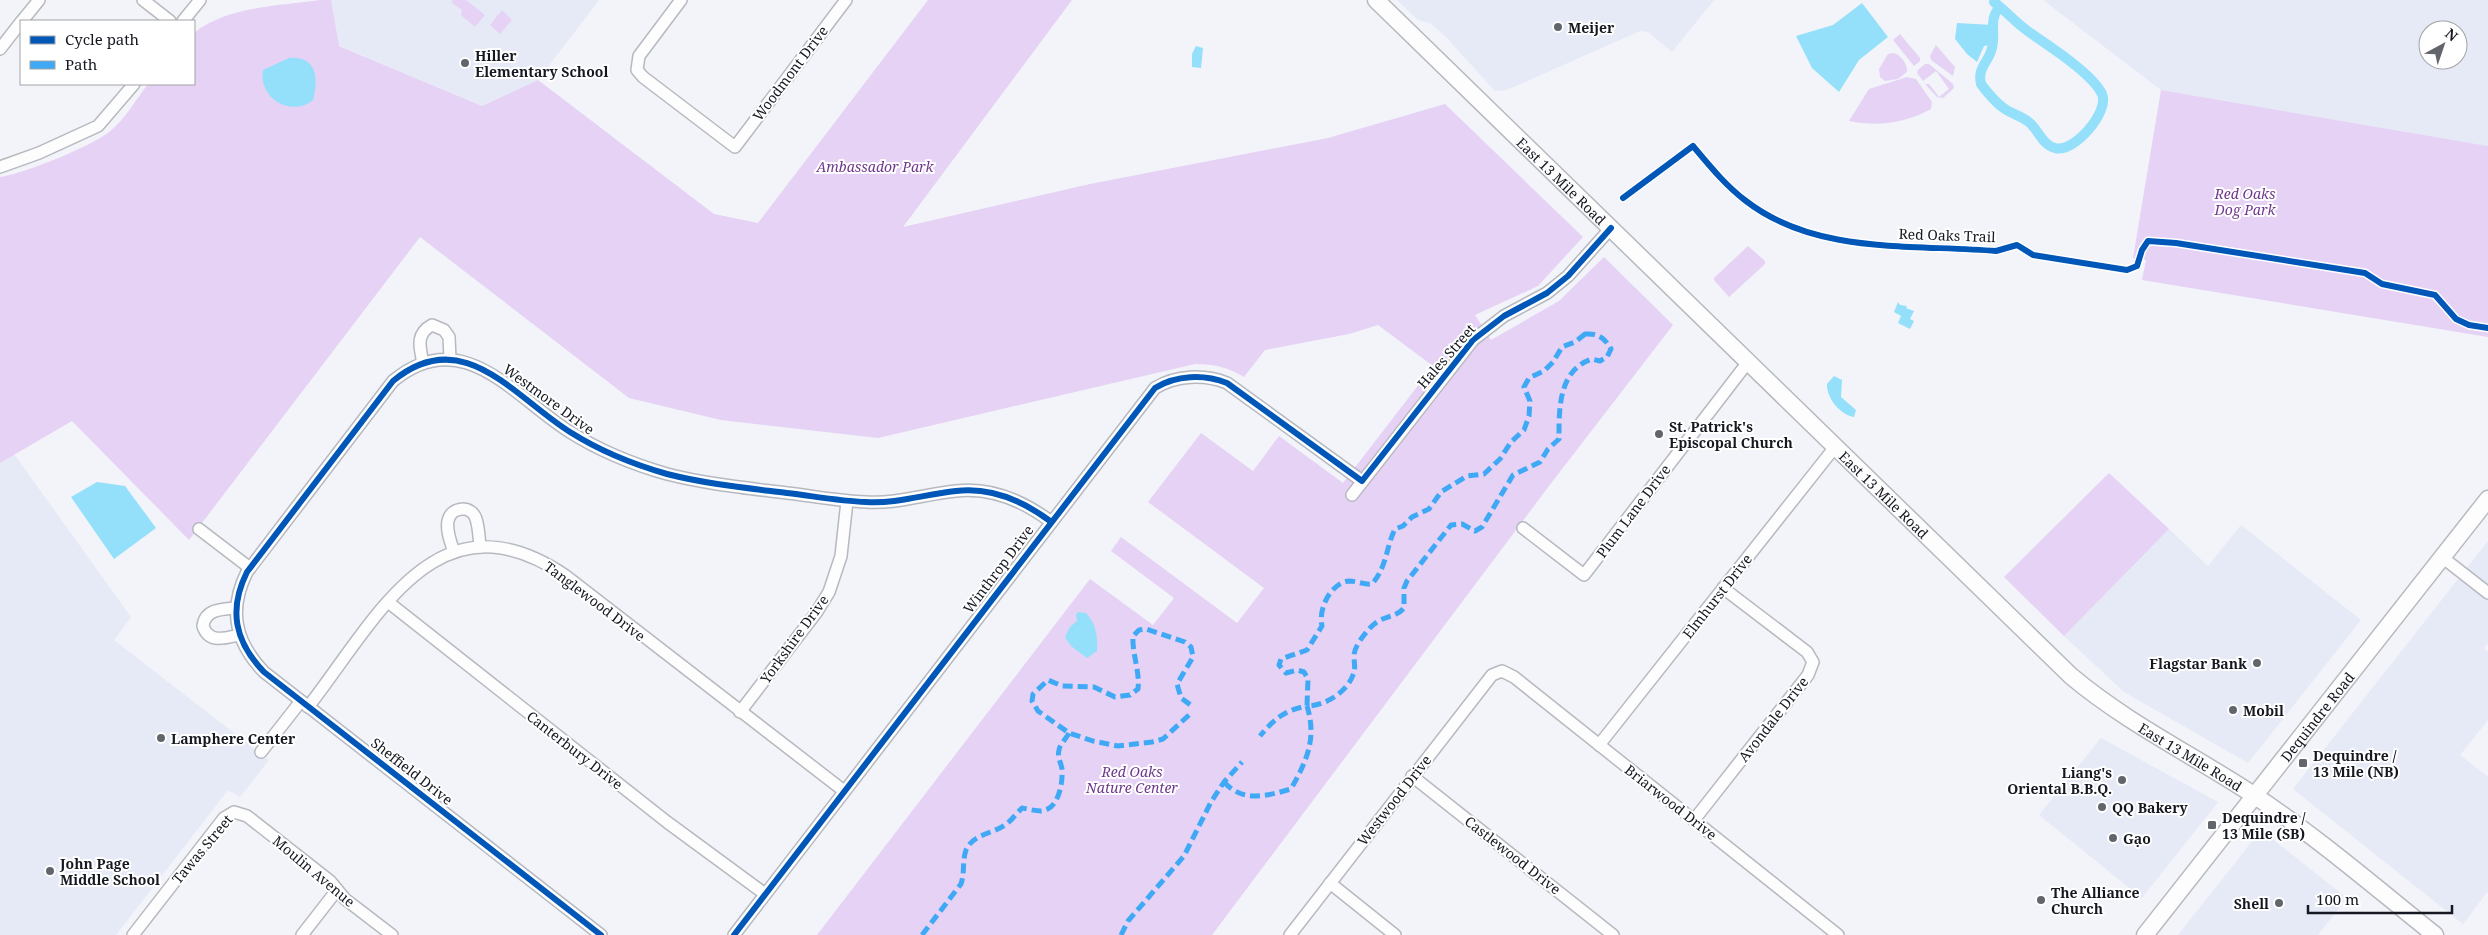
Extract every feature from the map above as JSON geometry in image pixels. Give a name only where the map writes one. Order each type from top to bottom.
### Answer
[{"type":"main road","name":"East 13 Mile Road","points":[[1376,0],[2080,684],[2133,722],[2254,795],[2435,935]]},
{"type":"main road","name":"Dequindre Road","points":[[2144,935],[2488,499]]},
{"type":"street","points":[[24,20],[39,0]]},
{"type":"street","points":[[143,0],[169,20]]},
{"type":"street","points":[[184,20],[200,0]]},
{"type":"street","name":"Woodmont Drive","points":[[681,0],[639,56],[638,70],[643,77],[735,147],[846,0]]},
{"type":"street","points":[[0,49],[20,24]]},
{"type":"street","points":[[0,167],[39,153],[98,126],[133,85]]},
{"type":"street","name":"Hales Street","points":[[1352,494],[1473,340],[1504,316],[1547,294],[1568,276],[1611,228]]},
{"type":"street","points":[[423,363],[420,337],[422,332],[432,325],[444,330],[449,337],[450,359]]},
{"type":"street","name":"Westmore Drive","points":[[236,608],[241,583],[250,568],[386,390],[402,373],[423,363],[450,359],[464,361],[487,371],[568,431],[589,444],[630,462],[709,483],[847,501],[889,502],[955,491],[980,491],[1014,500],[1050,522]]},
{"type":"street","name":"Plum Lane Drive","points":[[1523,528],[1584,575],[1748,362]]},
{"type":"street","name":"Winthrop Drive","points":[[734,935],[1154,388],[1171,381],[1199,376],[1212,377],[1237,389],[1362,481]]},
{"type":"street","name":"Elmhurst Drive","points":[[1599,745],[1836,447]]},
{"type":"street","name":"Yorkshire Drive","points":[[740,712],[816,613],[829,592],[841,556],[847,501]]},
{"type":"street","points":[[454,552],[448,523],[451,514],[459,509],[468,510],[474,515],[480,547]]},
{"type":"street","points":[[199,529],[250,568]]},
{"type":"street","name":"Tanglewood Drive","points":[[305,704],[405,582],[419,570],[454,552],[480,547],[517,551],[552,566],[844,791]]},
{"type":"street","points":[[2442,557],[2488,593]]},
{"type":"street","name":"Avondale Drive","points":[[1694,820],[1808,675],[1813,662],[1807,652],[1723,588]]},
{"type":"street","name":"Canterbury Drive","points":[[388,602],[667,822],[764,894]]},
{"type":"street","points":[[236,608],[213,611],[206,618],[203,626],[205,632],[213,638],[239,635]]},
{"type":"street","name":"Sheffield Drive","points":[[236,608],[239,635],[253,660],[305,704],[601,935]]},
{"type":"street","name":"Briarwood Drive","points":[[1502,672],[1511,675],[1838,935]]},
{"type":"street","name":"Westwood Drive","points":[[1290,935],[1492,675],[1502,672]]},
{"type":"street","points":[[261,752],[305,704]]},
{"type":"street","name":"Castlewood Drive","points":[[1412,776],[1613,935]]},
{"type":"street","name":"Moulin Avenue","points":[[234,812],[247,816],[330,881],[337,890],[392,935]]},
{"type":"street","name":"Tawas Street","points":[[133,935],[224,818],[234,812]]},
{"type":"street","points":[[1330,883],[1395,935]]},
{"type":"street","points":[[302,935],[337,890]]},
{"type":"shaded area","name":"Hiller Elementary School","points":[[331,0],[599,0],[538,80],[482,106],[338,45]]},
{"type":"shaded area","points":[[1397,0],[1714,0],[1672,52],[1648,32],[1640,31],[1507,90],[1495,91],[1446,37],[1430,23],[1418,20]]},
{"type":"shaded area","points":[[2043,0],[2488,0],[2488,146],[2161,90]]},
{"type":"shaded area","points":[[14,454],[131,617],[114,640],[269,760],[240,797],[228,790],[116,935],[0,935],[0,463]]},
{"type":"shaded area","points":[[2241,525],[2361,620],[2248,763],[2124,692],[2064,636],[2169,529],[2208,566]]},
{"type":"shaded area","points":[[2488,541],[2488,643],[2484,648],[2488,652],[2488,720],[2460,755],[2488,777],[2488,891],[2463,924],[2293,789]]},
{"type":"shaded area","points":[[2101,738],[2218,802],[2142,898],[2039,815]]},
{"type":"shaded area","points":[[2261,830],[2347,898],[2318,935],[2178,935]]},
{"type":"green space","points":[[331,0],[339,46],[482,106],[538,80],[714,214],[758,223],[928,0],[1072,0],[903,227],[1090,184],[1328,138],[1445,104],[1583,237],[1538,286],[1475,315],[1491,340],[1559,301],[1604,257],[1673,325],[1549,486],[1212,935],[817,935],[1090,579],[1153,625],[1174,598],[1111,551],[1121,537],[1237,623],[1264,588],[1148,502],[1201,433],[1253,471],[1279,436],[1343,483],[1433,366],[1378,325],[1349,334],[1265,350],[1244,377],[1220,367],[1195,364],[878,438],[721,420],[629,398],[420,237],[189,540],[72,421],[0,463],[0,177],[40,165],[73,152],[100,138],[120,122],[147,85],[195,85],[195,32],[222,17],[271,6]]},
{"type":"green space","points":[[453,0],[466,0],[485,15],[474,26],[461,15],[462,10],[451,2]]},
{"type":"green space","points":[[502,10],[512,20],[500,34],[490,25]]},
{"type":"green space","points":[[1900,34],[1920,58],[1920,61],[1914,66],[1893,40]]},
{"type":"green space","points":[[1936,45],[1955,67],[1953,76],[1931,60],[1930,56]]},
{"type":"green space","points":[[1893,53],[1903,60],[1907,72],[1898,79],[1885,81],[1880,77],[1879,69],[1888,54]]},
{"type":"green space","points":[[1925,64],[1929,64],[1953,84],[1954,88],[1943,98],[1937,97],[1925,84],[1929,84],[1939,97],[1949,89],[1936,71],[1923,81],[1917,73]]},
{"type":"green space","points":[[1907,77],[1916,79],[1932,102],[1931,109],[1901,121],[1881,124],[1849,121],[1869,89]]},
{"type":"green space","name":"Red Oaks Dog Park","points":[[2161,90],[2488,146],[2488,337],[2142,280],[2146,260],[2133,258]]},
{"type":"green space","points":[[1748,246],[1765,261],[1765,264],[1729,297],[1714,278]]},
{"type":"green space","points":[[2109,473],[2169,529],[2064,636],[2004,577]]},
{"type":"water","points":[[1862,3],[1888,37],[1859,60],[1839,92],[1812,68],[1796,36],[1833,25]]},
{"type":"water","points":[[1957,23],[1993,25],[1993,45],[1984,46],[1977,62],[1967,54],[1955,39]]},
{"type":"water","points":[[1196,46],[1203,48],[1201,68],[1192,67],[1192,54]]},
{"type":"water","points":[[289,58],[305,60],[310,64],[316,83],[313,100],[295,107],[286,106],[271,97],[263,80],[263,70]]},
{"type":"water","points":[[1898,302],[1900,305],[1907,306],[1906,308],[1914,311],[1910,319],[1914,321],[1910,329],[1898,323],[1901,316],[1894,312]]},
{"type":"water","points":[[1834,376],[1842,380],[1841,397],[1856,410],[1854,417],[1844,413],[1831,400],[1827,384]]},
{"type":"water","points":[[97,482],[125,486],[156,528],[114,559],[71,497]]},
{"type":"water","points":[[1078,612],[1086,613],[1097,635],[1097,651],[1087,658],[1071,646],[1065,637],[1070,627],[1077,621],[1076,615]]},
{"type":"waterway","points":[[1994,2],[2003,9],[2024,28],[2089,77],[2102,94],[2101,111],[2095,121],[2071,145],[2055,148],[2047,144],[2031,124],[2002,107],[1981,84],[1982,69],[1992,48],[1994,16],[2000,7]]},
{"type":"marked path","points":[[1585,334],[1594,334],[1601,337],[1611,349],[1607,357],[1600,361],[1592,359],[1581,364],[1572,372],[1560,404],[1559,439],[1548,449],[1540,462],[1513,475],[1482,527],[1475,531],[1462,524],[1451,525],[1407,581],[1404,588],[1404,608],[1397,614],[1374,624],[1359,642],[1354,653],[1354,673],[1346,687],[1328,701],[1307,706],[1308,679],[1304,672],[1297,670],[1286,673],[1279,665],[1281,659],[1307,650],[1322,626],[1322,612],[1331,592],[1342,583],[1349,581],[1372,584],[1381,571],[1395,529],[1403,526],[1412,517],[1429,509],[1441,492],[1467,476],[1484,474],[1500,459],[1511,442],[1524,430],[1529,416],[1530,401],[1524,387],[1529,378],[1544,371],[1553,362],[1562,347],[1575,342],[1585,334]]},
{"type":"marked path","points":[[1189,715],[1163,739],[1118,746],[1093,741],[1069,733],[1038,711],[1032,701],[1033,694],[1048,680],[1062,686],[1094,687],[1115,697],[1130,695],[1138,689],[1133,636],[1139,630],[1146,629],[1185,642],[1191,647],[1193,657],[1177,684],[1181,698],[1192,706]]},
{"type":"marked path","points":[[1224,782],[1231,789],[1239,793],[1256,796],[1291,789],[1306,759],[1311,739],[1310,718],[1307,706],[1280,716],[1260,736]]},
{"type":"marked path","points":[[922,935],[961,884],[964,859],[969,845],[978,837],[1005,825],[1022,808],[1041,811],[1052,806],[1056,801],[1061,788],[1062,774],[1058,755],[1069,733]]},
{"type":"marked path","points":[[1121,935],[1128,921],[1184,856],[1211,802],[1224,782],[1242,762]]},
{"type":"cycle path","name":"Red Oaks Trail","points":[[1623,198],[1693,146],[1724,182],[1746,201],[1773,218],[1803,231],[1834,239],[1866,244],[1996,251],[2017,245],[2033,255],[2127,270],[2137,266],[2142,250],[2148,241],[2176,243],[2365,273],[2382,284],[2435,295],[2456,319],[2469,325],[2488,328]]},
{"type":"cycle path","points":[[734,935],[1155,388],[1172,380],[1190,377],[1209,378],[1227,383],[1362,481],[1473,340],[1504,316],[1547,293],[1568,276],[1611,228]]},
{"type":"cycle path","points":[[601,935],[264,672],[246,649],[241,637],[236,612],[241,586],[247,572],[393,381],[418,365],[442,360],[465,362],[487,372],[508,385],[570,432],[593,445],[641,466],[667,474],[712,483],[836,500],[866,502],[900,500],[945,492],[981,491],[1006,497],[1029,507],[1050,521]]},
{"type":"place","name":"Meijer","points":[[1558,27]]},
{"type":"place","name":"Hiller Elementary School","points":[[465,63]]},
{"type":"place","name":"St. Patrick's Episcopal Church","points":[[1659,434]]},
{"type":"place","name":"Flagstar Bank","points":[[2257,663]]},
{"type":"place","name":"Mobil","points":[[2233,710]]},
{"type":"place","name":"Lamphere Center","points":[[161,738]]},
{"type":"place","name":"Dequindre / 13 Mile (NB)","points":[[2303,763]]},
{"type":"place","name":"Liang's Oriental B.B.Q.","points":[[2122,780]]},
{"type":"place","name":"QQ Bakery","points":[[2102,807]]},
{"type":"place","name":"Dequindre / 13 Mile (SB)","points":[[2212,825]]},
{"type":"place","name":"Gạo","points":[[2113,838]]},
{"type":"place","name":"John Page Middle School","points":[[50,871]]},
{"type":"place","name":"The Alliance Church","points":[[2041,900]]},
{"type":"place","name":"Shell","points":[[2279,903]]},
{"type":"park label","name":"Ambassador Park","points":[[875,166]]},
{"type":"park label","name":"Red Oaks Nature Center","points":[[1132,780]]}]
